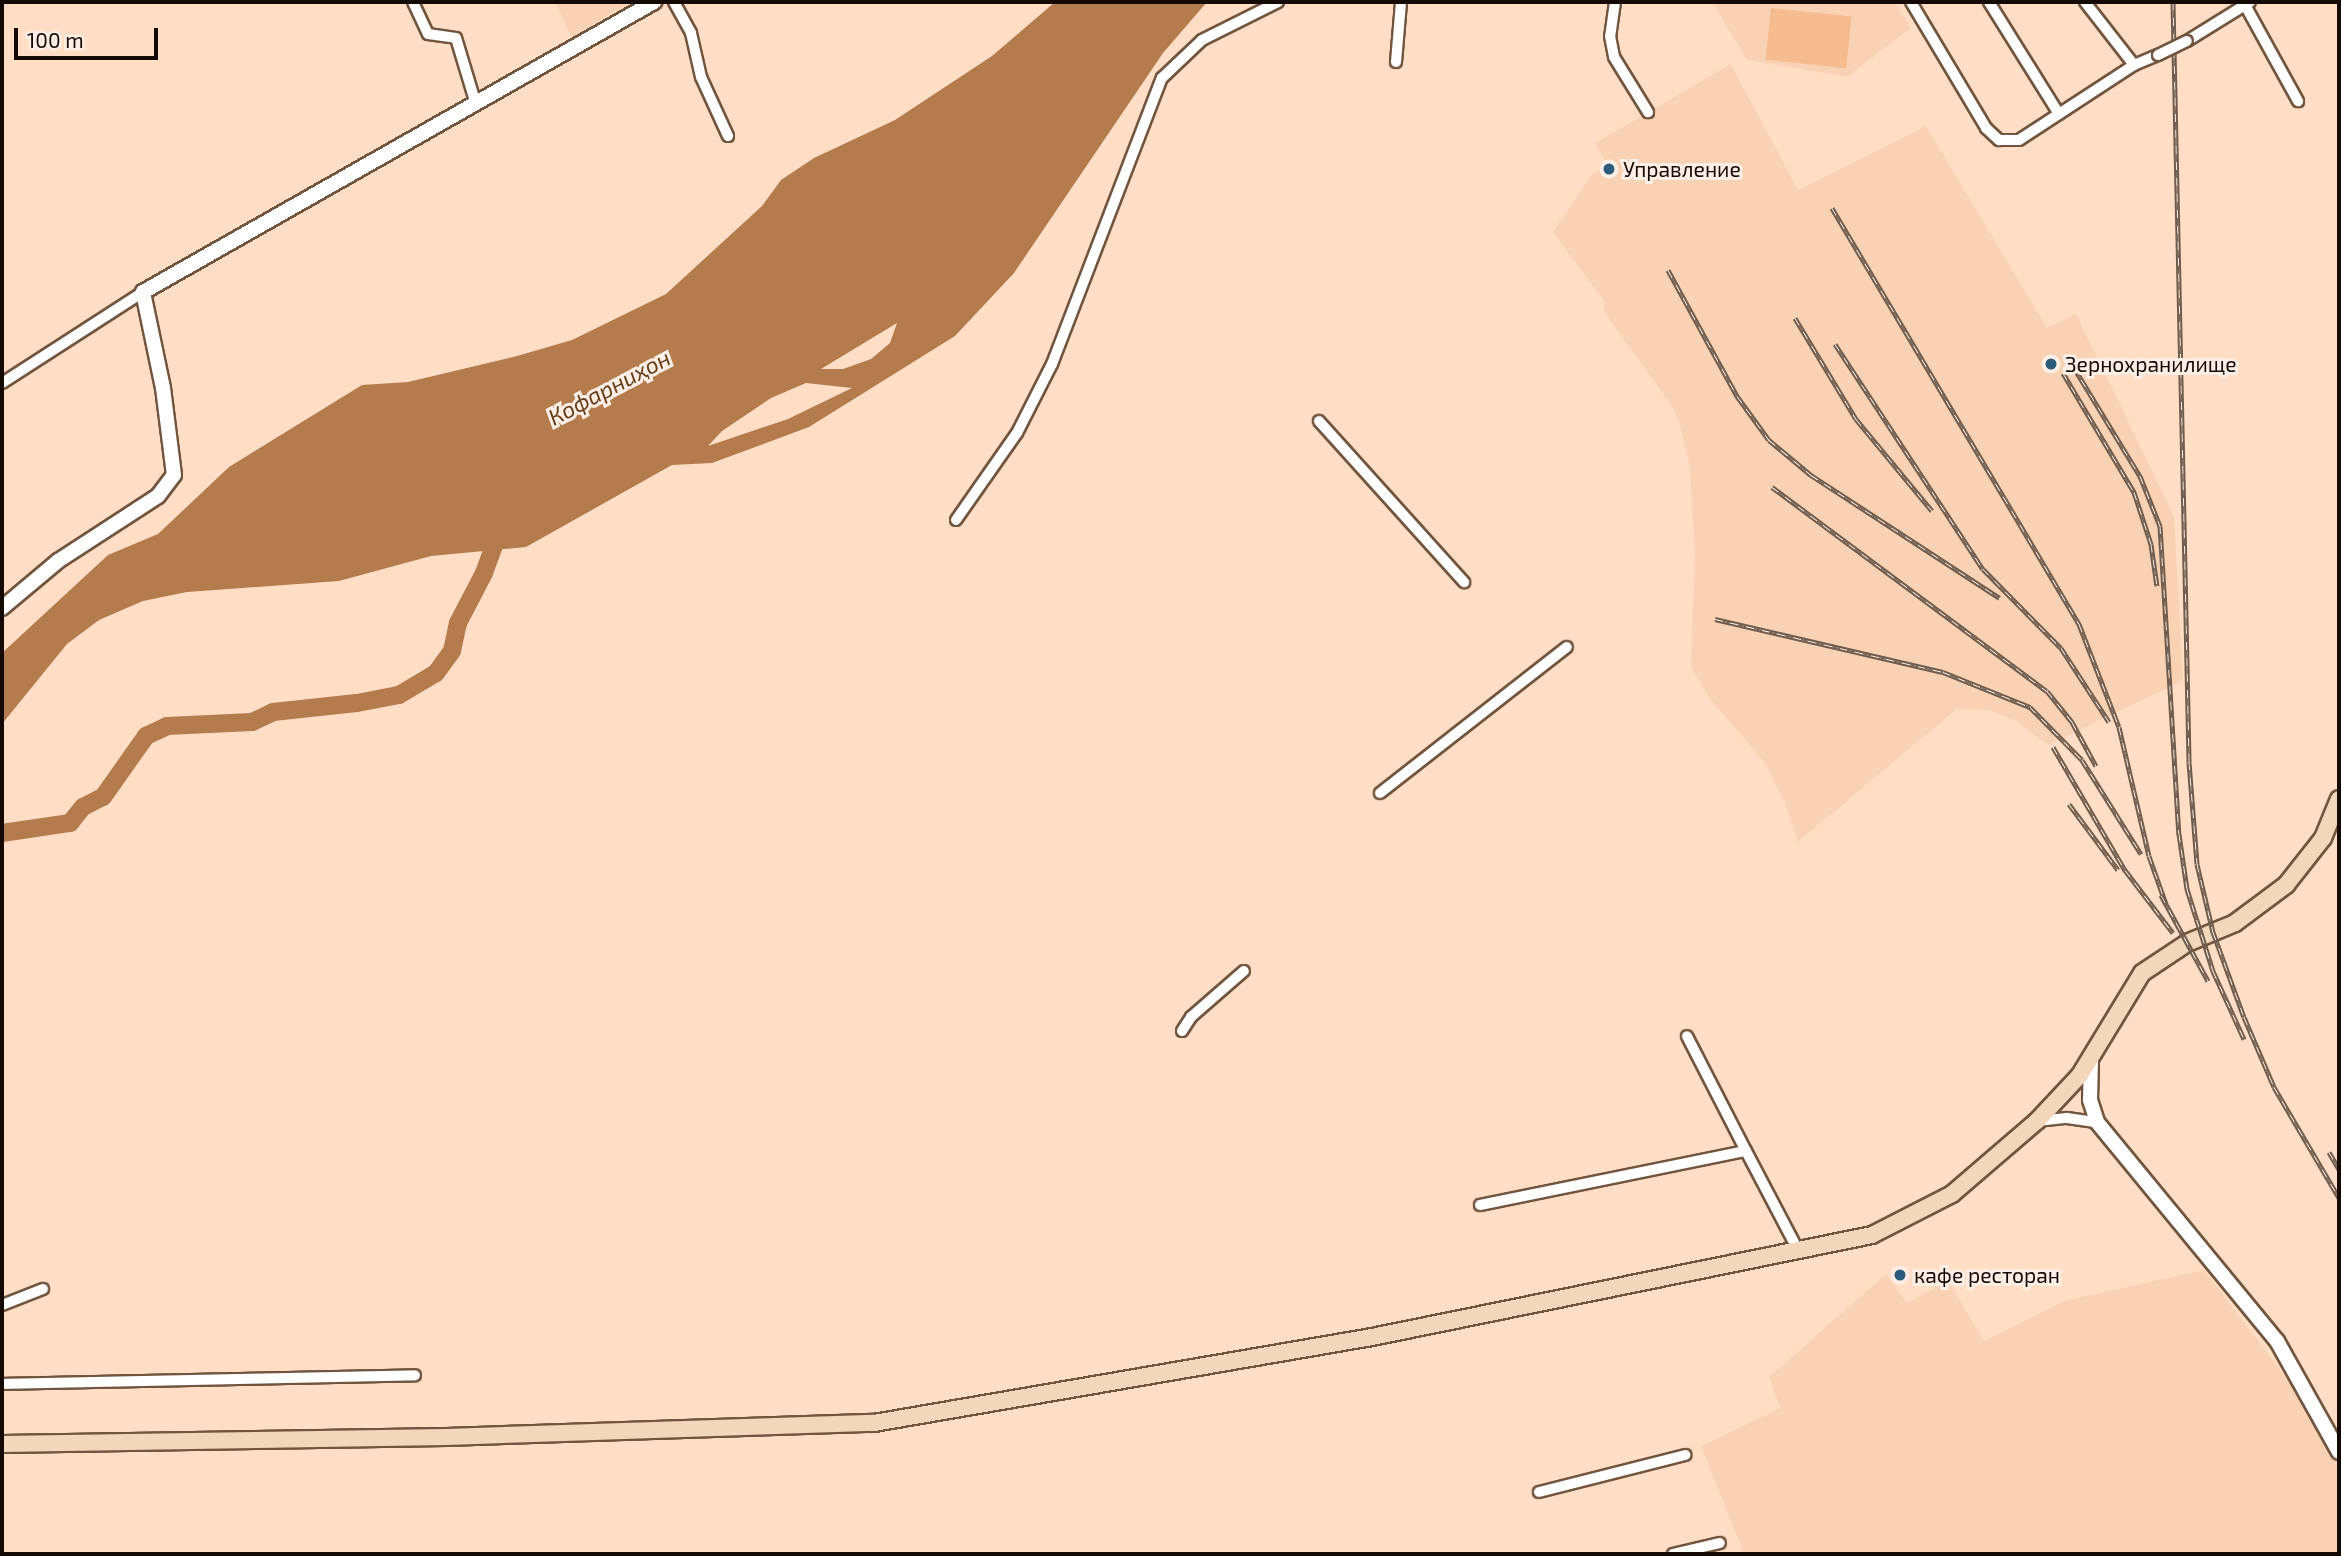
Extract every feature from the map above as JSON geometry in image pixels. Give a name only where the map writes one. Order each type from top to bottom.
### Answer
[{"type":"main road","points":[[2,1444],[446,1437],[874,1423],[1372,1337],[1872,1234],[1916,1216],[1971,1180],[2037,1121],[2091,1060],[2142,973],[2187,943],[2235,923],[2286,885],[2323,838],[2339,799]]},
{"type":"street","points":[[413,2],[428,34],[456,38],[475,102]]},
{"type":"street","points":[[2,383],[143,292],[654,2]]},
{"type":"street","points":[[674,2],[691,33],[701,77],[728,136]]},
{"type":"street","points":[[956,520],[1017,433],[1052,364],[1162,78],[1202,40],[1278,2]]},
{"type":"street","points":[[1396,62],[1401,2]]},
{"type":"street","points":[[1615,2],[1610,36],[1614,57],[1648,112]]},
{"type":"street","points":[[1911,2],[1991,135],[2018,141],[2134,65],[2187,41],[2248,3],[2298,100]]},
{"type":"street","points":[[1989,2],[2059,114]]},
{"type":"street","points":[[2085,2],[2134,65]]},
{"type":"street","points":[[2,608],[58,561],[158,496],[174,475],[163,388],[143,292]]},
{"type":"street","points":[[1319,421],[1464,582]]},
{"type":"street","points":[[1380,793],[1567,647]]},
{"type":"street","points":[[1182,1031],[1191,1017],[1244,971]]},
{"type":"street","points":[[1687,1036],[1798,1250]]},
{"type":"street","points":[[2091,1060],[2090,1100],[2096,1122],[2277,1341],[2339,1452]]},
{"type":"street","points":[[2037,1121],[2067,1118],[2096,1122]]},
{"type":"street","points":[[1480,1205],[1746,1151]]},
{"type":"street","points":[[2,1305],[43,1289]]},
{"type":"street","points":[[2,1384],[415,1375]]},
{"type":"street","points":[[1539,1492],[1685,1455]]},
{"type":"street","points":[[1673,1554],[1720,1543]]},
{"type":"shaded area","points":[[555,2],[631,2],[571,37]]},
{"type":"shaded area","points":[[1712,2],[1895,2],[1911,28],[1847,77],[1747,60]]},
{"type":"shaded area","points":[[1771,8],[1852,16],[1846,68],[1766,60]]},
{"type":"shaded area","points":[[1731,64],[1798,190],[1926,126],[2047,328],[2076,314],[2174,516],[2183,681],[2048,745],[2016,721],[1988,710],[1957,709],[1798,842],[1784,801],[1764,762],[1710,699],[1691,667],[1695,555],[1690,469],[1680,424],[1671,405],[1604,312],[1604,301],[1553,232],[1592,174],[1607,165],[1595,143]]},
{"type":"shaded area","points":[[2204,1270],[2304,1401],[2339,1466],[2339,1554],[1744,1554],[1701,1446],[1780,1408],[1769,1377],[1886,1274],[1907,1303],[1948,1281],[1984,1341],[2064,1301]]},
{"type":"water","name":"Кофарниҳон","points":[[1055,2],[1207,2],[1163,53],[1014,273],[955,336],[809,427],[712,463],[672,465],[526,547],[431,556],[339,581],[187,592],[143,601],[99,620],[67,644],[2,724],[2,653],[108,555],[158,534],[229,467],[362,385],[408,382],[572,340],[666,294],[762,206],[781,180],[814,158],[895,120],[992,56]],"holes":[[[897,323],[890,343],[871,359],[843,369],[821,369]],[[806,383],[852,388],[788,419],[708,446],[722,431],[771,398]]]},
{"type":"waterway","points":[[2,833],[70,823],[83,807],[103,797],[146,736],[167,726],[252,722],[273,712],[357,703],[399,695],[436,673],[452,651],[458,623],[484,573],[494,545],[491,531]]},
{"type":"railway","points":[[2173,2],[2189,762],[2197,864],[2213,932],[2244,1017],[2274,1087],[2339,1198]]},
{"type":"railway","points":[[1832,208],[2079,624],[2119,727],[2149,856],[2166,904]]},
{"type":"railway","points":[[1668,270],[1737,396],[1769,440],[1811,475],[2000,598]]},
{"type":"railway","points":[[1795,318],[1856,419],[1932,511]]},
{"type":"railway","points":[[1835,344],[1983,569],[2061,648],[2109,722]]},
{"type":"railway","points":[[2073,366],[2140,476],[2160,526],[2179,834],[2187,889],[2213,971],[2244,1039]]},
{"type":"railway","points":[[2063,373],[2134,492],[2151,544],[2157,586]]},
{"type":"railway","points":[[1772,487],[2047,691],[2072,722],[2096,766]]},
{"type":"railway","points":[[1715,619],[1943,672],[2030,707],[2082,760],[2141,854]]},
{"type":"railway","points":[[2053,747],[2125,870],[2173,933]]},
{"type":"railway","points":[[2069,804],[2118,870]]},
{"type":"railway","points":[[2161,895],[2208,981]]},
{"type":"railway","points":[[2329,1152],[2339,1169]]},
{"type":"place","name":"Управление","points":[[1609,169]]},
{"type":"place","name":"Зернохранилище","points":[[2051,364]]},
{"type":"place","name":"кафе ресторан","points":[[1900,1275]]}]
